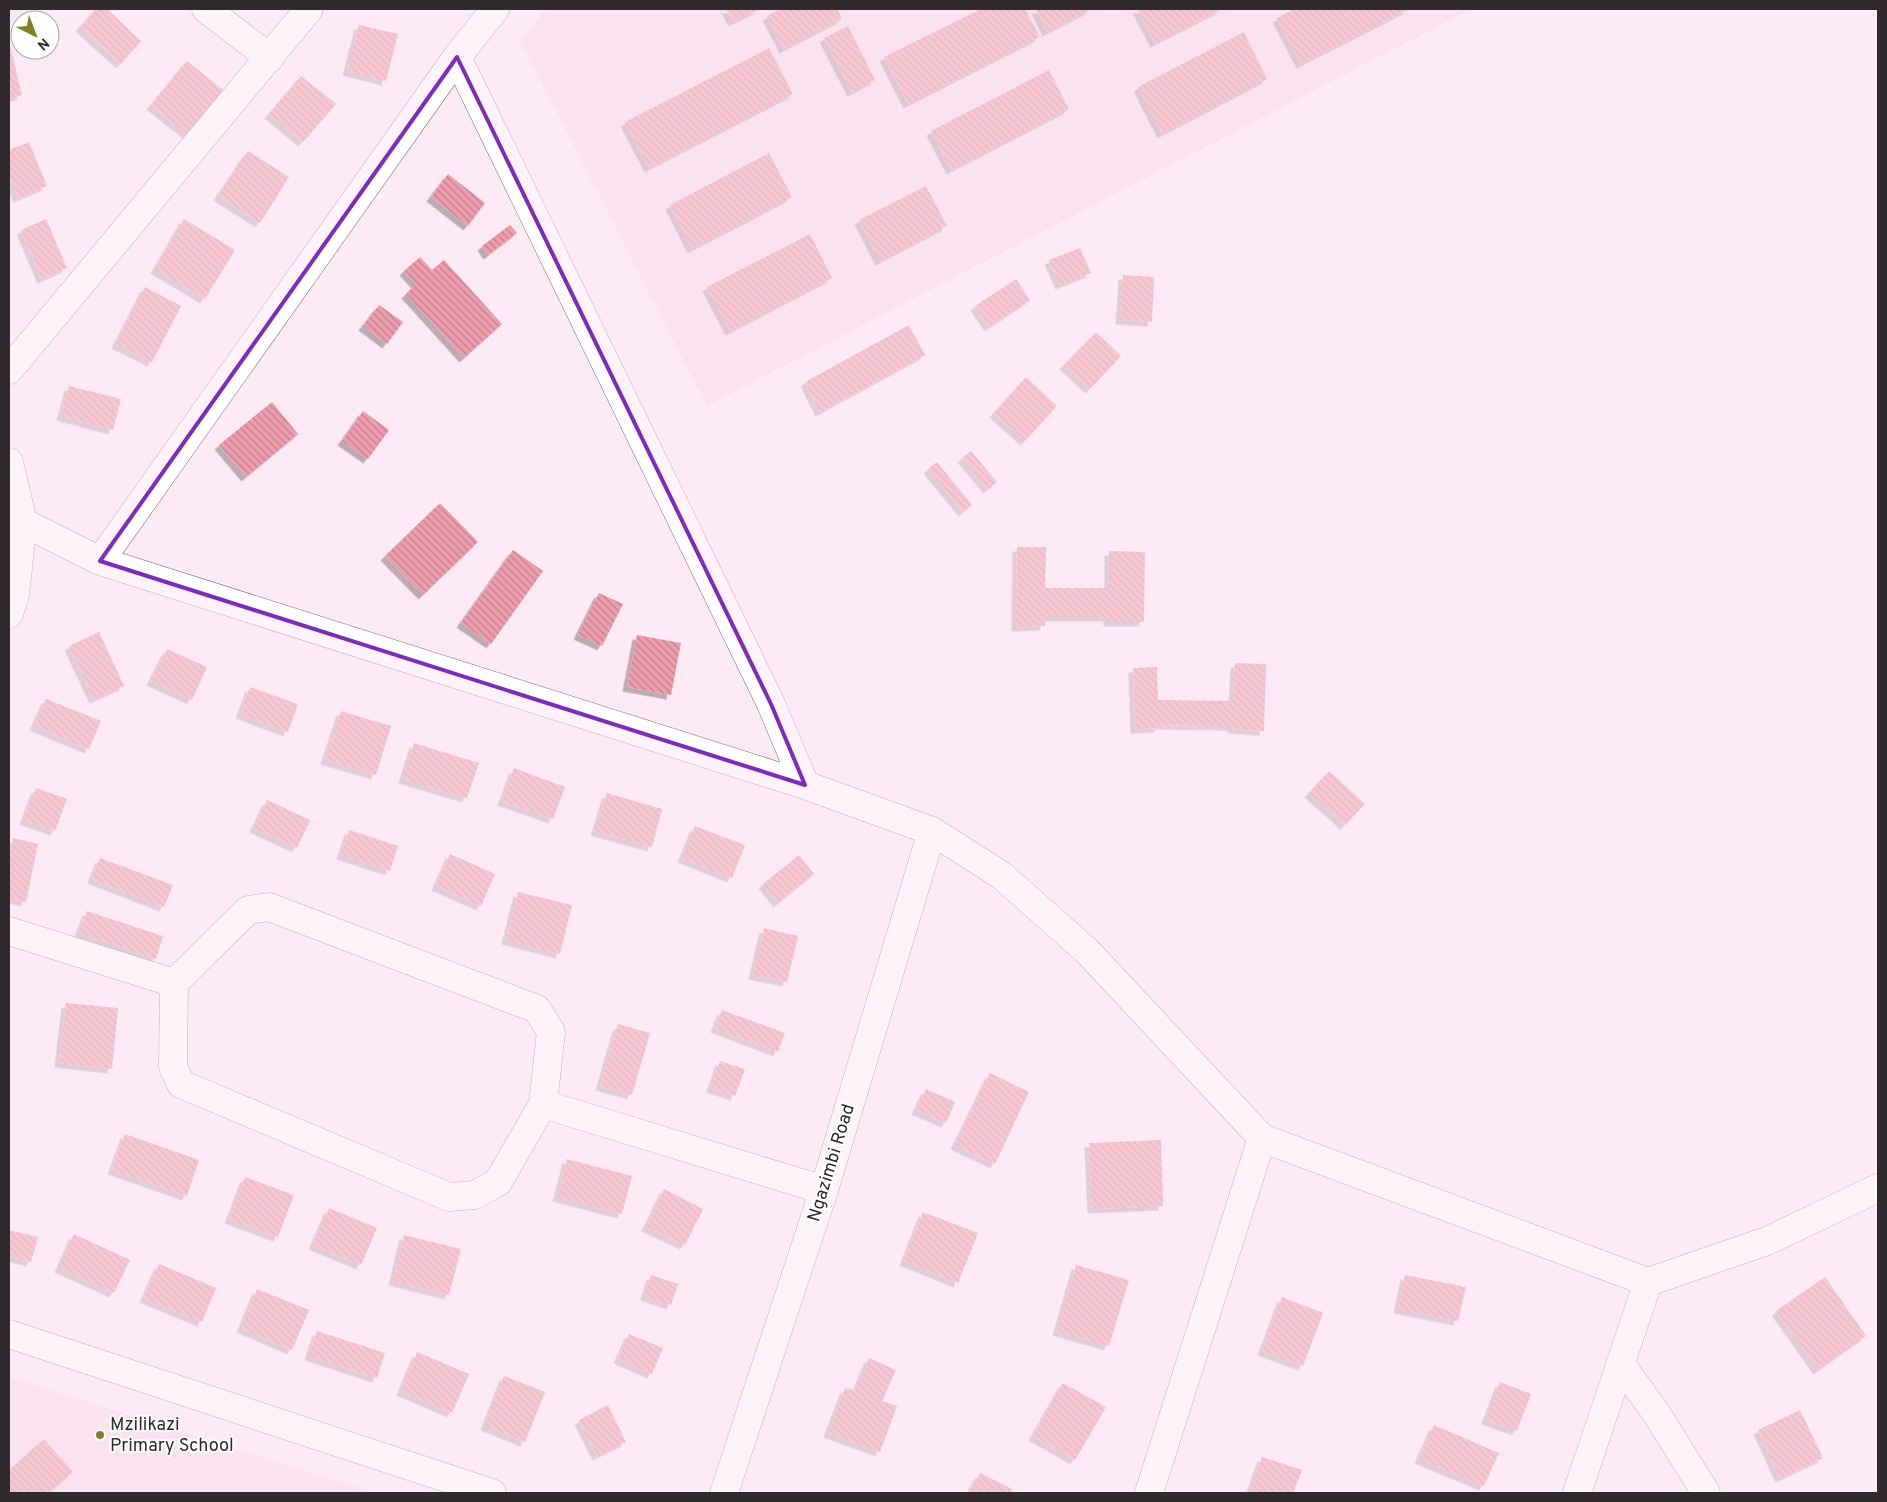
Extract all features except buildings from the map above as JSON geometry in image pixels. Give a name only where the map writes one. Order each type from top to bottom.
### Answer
[{"type":"street","points":[[206,9],[270,58]]},
{"type":"street","points":[[9,370],[309,9]]},
{"type":"street","points":[[100,561],[457,57],[495,9]]},
{"type":"street","points":[[457,57],[771,704],[805,785]]},
{"type":"street","points":[[9,462],[23,522],[15,595],[9,614]]},
{"type":"street","points":[[23,522],[100,561],[805,785],[932,831],[1001,875],[1087,951],[1262,1138],[1648,1282],[1767,1241],[1878,1188]]},
{"type":"street","name":"Ngazimbi Road","points":[[724,1493],[824,1190],[932,831]]},
{"type":"street","points":[[268,907],[538,1009],[551,1032],[543,1104],[498,1182],[474,1195],[449,1197],[180,1084],[173,1067],[174,983],[248,910],[268,907]]},
{"type":"street","points":[[9,931],[174,983]]},
{"type":"street","points":[[543,1104],[824,1190]]},
{"type":"street","points":[[1149,1493],[1262,1138]]},
{"type":"street","points":[[1577,1493],[1648,1282]]},
{"type":"street","points":[[9,1334],[492,1493]]},
{"type":"street","points":[[1620,1363],[1656,1413],[1706,1493]]},
{"type":"highlighted area","points":[[457,57],[771,704],[805,785],[100,561]]},
{"type":"shaded area","points":[[546,9],[1471,9],[707,406],[520,41]]},
{"type":"shaded area","name":"Mzilikazi Primary School","points":[[9,1377],[375,1493],[9,1493]]},
{"type":"place","name":"Mzilikazi Primary School","points":[[100,1435]]}]
